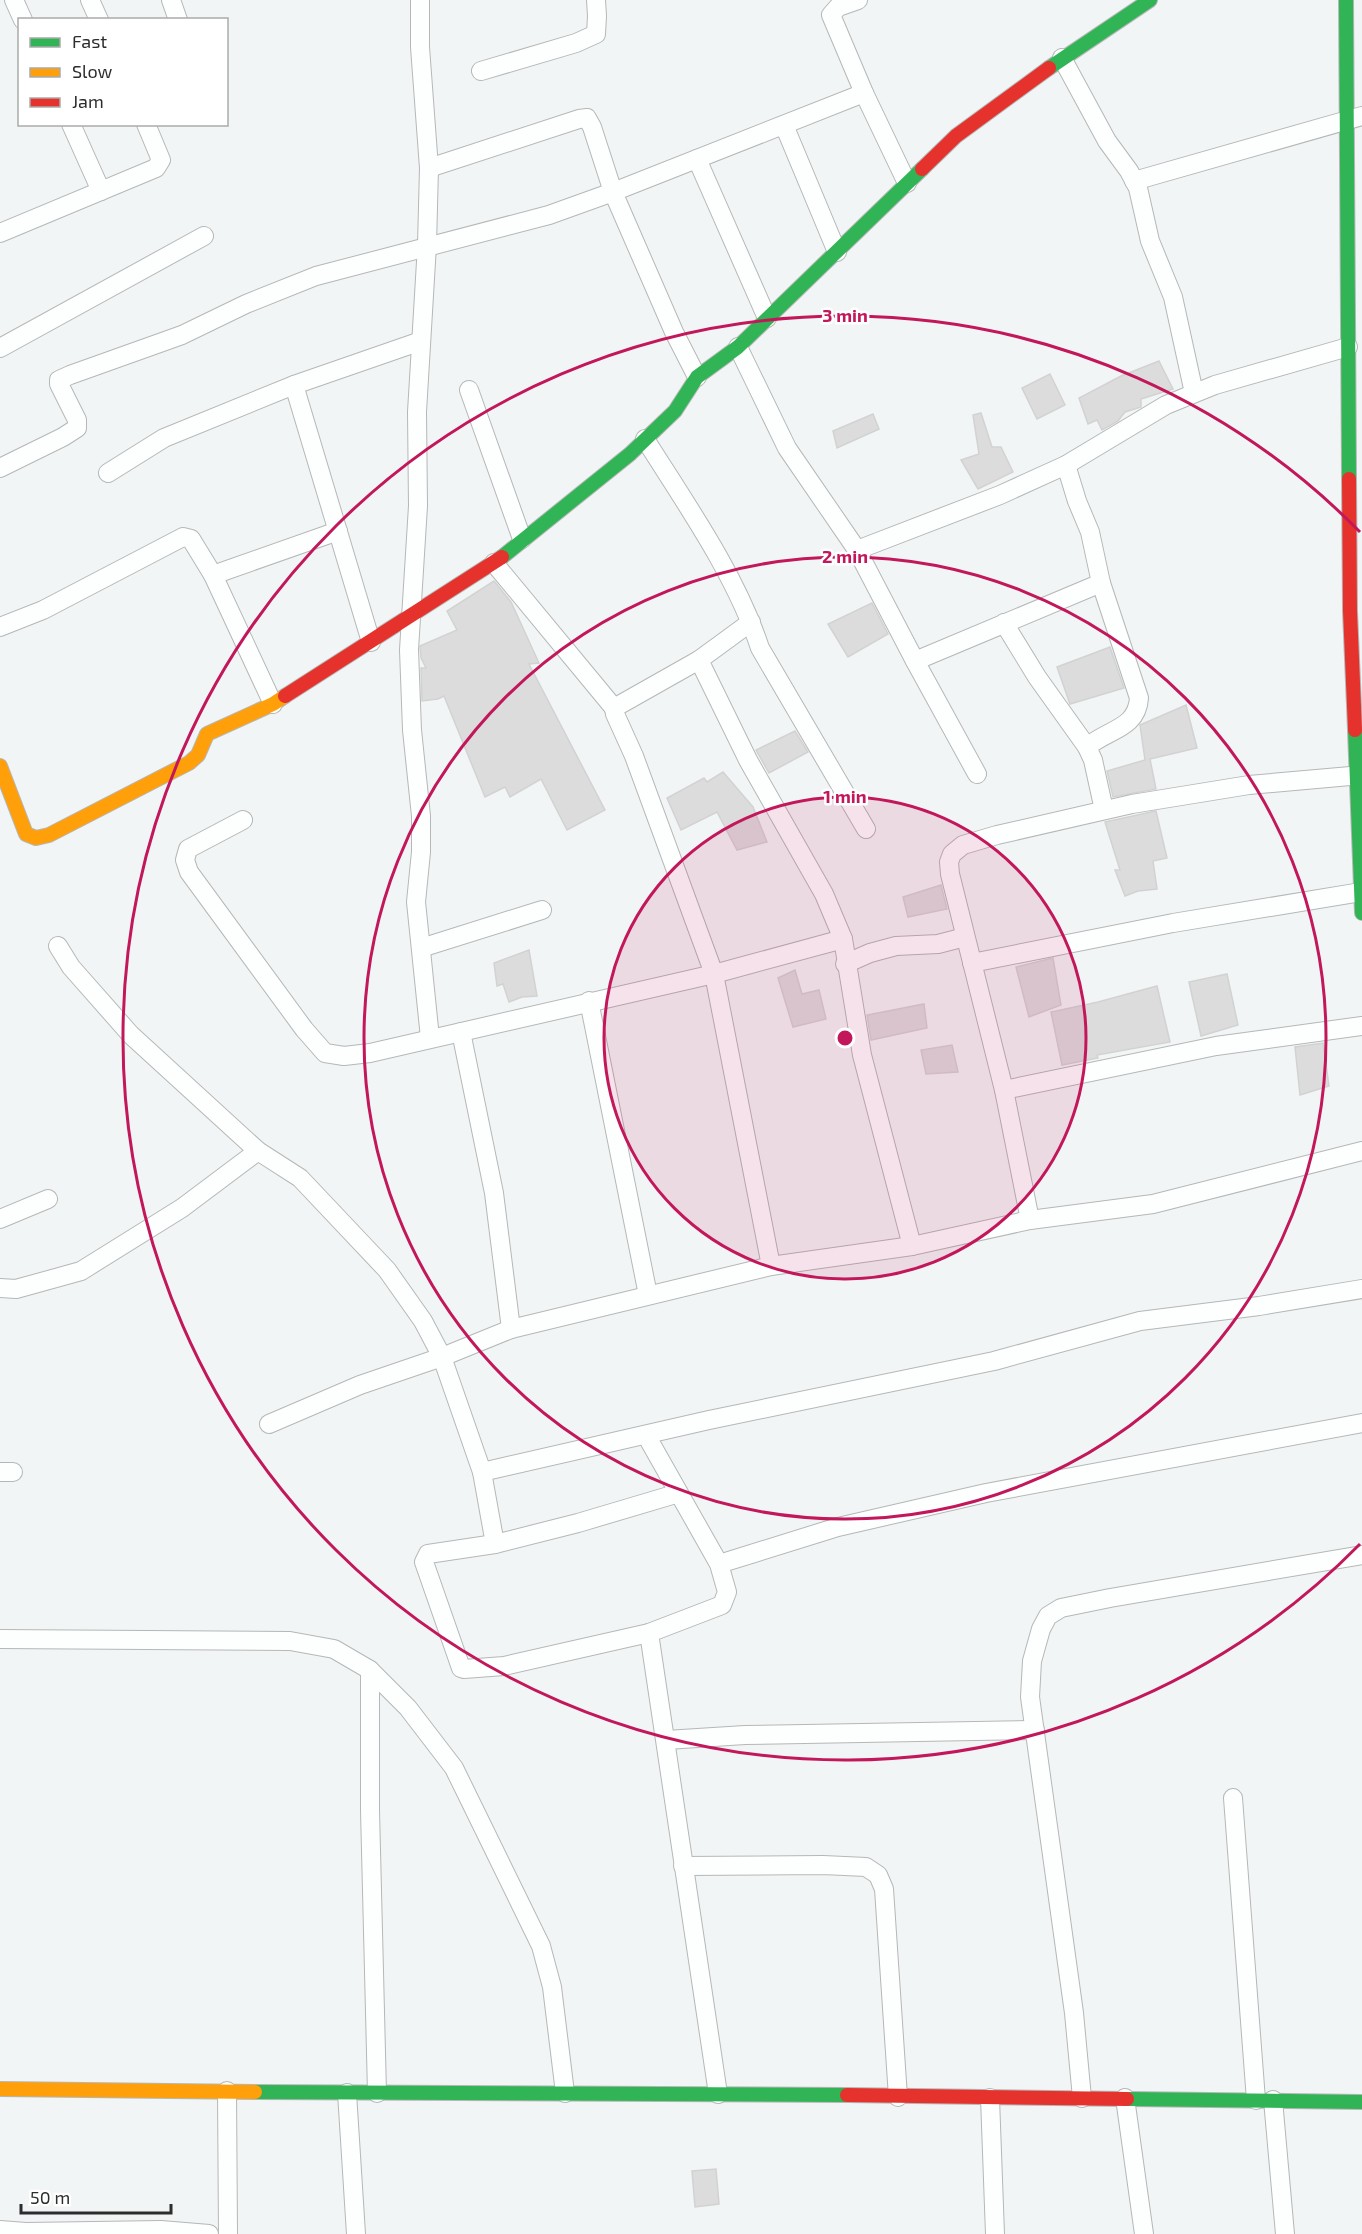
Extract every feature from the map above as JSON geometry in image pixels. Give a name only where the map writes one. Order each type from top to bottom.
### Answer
[{"type":"street","points":[[14,0],[22,18]]},
{"type":"street","points":[[90,0],[98,18]]},
{"type":"street","points":[[171,0],[177,18]]},
{"type":"street","points":[[420,0],[420,47],[429,168],[417,412],[418,506],[411,617],[410,693],[421,816],[421,852],[416,902],[430,1038]]},
{"type":"street","points":[[481,71],[576,43],[596,34],[596,0]]},
{"type":"street","points":[[858,0],[838,7],[831,15],[864,93],[907,183]]},
{"type":"street","points":[[0,766],[26,834],[36,838],[49,835],[189,762],[198,756],[207,734],[273,704],[495,563],[630,454],[675,411],[697,377],[738,347],[956,136],[1062,58],[1150,0]]},
{"type":"street","points":[[1346,0],[1354,117],[1347,346],[1355,421],[1362,913]]},
{"type":"street","points":[[1062,58],[1107,141],[1138,188],[1150,241],[1173,297],[1194,393]]},
{"type":"street","points":[[0,468],[77,428],[76,420],[59,387],[59,380],[182,334],[246,304],[315,276],[549,215],[864,93]]},
{"type":"street","points":[[1134,181],[1354,117]]},
{"type":"street","points":[[429,168],[579,118],[587,118],[613,192],[674,332],[697,377]]},
{"type":"street","points":[[784,125],[837,252]]},
{"type":"street","points":[[72,126],[101,191]]},
{"type":"street","points":[[0,233],[156,168],[160,160],[147,126]]},
{"type":"street","points":[[697,159],[767,318]]},
{"type":"street","points":[[0,348],[204,236]]},
{"type":"street","points":[[108,473],[164,438],[294,385],[421,341]]},
{"type":"street","points":[[857,550],[1000,495],[1066,465],[1166,405],[1194,393],[1280,364],[1347,346]]},
{"type":"street","points":[[738,347],[787,448],[857,550],[977,774]]},
{"type":"street","points":[[294,385],[371,642]]},
{"type":"street","points":[[469,390],[522,539]]},
{"type":"street","points":[[645,440],[705,534],[752,622],[760,648],[866,829]]},
{"type":"street","points":[[1066,465],[1090,532],[1101,582],[1139,698],[1139,710],[1133,719],[1096,739],[1087,747]]},
{"type":"street","points":[[213,575],[338,531]]},
{"type":"street","points":[[0,627],[43,610],[183,537],[191,539],[213,575],[273,704]]},
{"type":"street","points":[[495,563],[614,708],[634,756],[714,974],[771,1266]]},
{"type":"street","points":[[915,661],[1101,582]]},
{"type":"street","points":[[614,708],[699,660],[752,622]]},
{"type":"street","points":[[1005,623],[1037,677],[1087,747],[1093,760],[1104,810]]},
{"type":"street","points":[[699,660],[748,760],[824,894],[843,939],[845,964],[862,1055],[912,1246]]},
{"type":"street","points":[[1030,1220],[1004,1090],[950,874],[949,862],[952,854],[963,845],[1104,810],[1249,785],[1359,776]]},
{"type":"street","points":[[243,820],[188,849],[184,860],[189,872],[304,1029],[325,1053],[344,1056],[370,1053],[714,974],[843,939]]},
{"type":"street","points":[[972,963],[1173,924],[1361,892]]},
{"type":"street","points":[[421,948],[542,910]]},
{"type":"street","points":[[845,964],[870,952],[896,946],[938,944],[965,937]]},
{"type":"street","points":[[58,946],[71,966],[131,1035],[258,1150],[300,1178],[387,1270],[423,1321],[442,1357],[482,1472],[495,1544]]},
{"type":"street","points":[[589,1001],[648,1295]]},
{"type":"street","points":[[1004,1090],[1216,1046],[1362,1026]]},
{"type":"street","points":[[461,1032],[494,1193],[511,1329]]},
{"type":"street","points":[[0,1288],[16,1288],[81,1271],[182,1208],[258,1150]]},
{"type":"street","points":[[269,1424],[360,1385],[442,1357],[511,1329],[771,1266],[912,1246],[1030,1220],[1153,1204],[1362,1151]]},
{"type":"street","points":[[0,1219],[48,1199]]},
{"type":"street","points":[[482,1472],[993,1361],[1140,1321],[1259,1306],[1362,1289]]},
{"type":"street","points":[[719,1564],[838,1527],[986,1493],[1362,1423]]},
{"type":"street","points":[[646,1435],[679,1493],[719,1564],[727,1592],[722,1605],[649,1633],[504,1666],[461,1668],[424,1559],[429,1554],[495,1544],[578,1523],[679,1493]]},
{"type":"street","points":[[1082,2098],[1074,2013],[1030,1697],[1032,1661],[1044,1623],[1048,1616],[1061,1608],[1362,1555]]},
{"type":"street","points":[[649,1633],[718,2094]]},
{"type":"street","points":[[0,1639],[290,1641],[334,1650],[370,1670],[408,1708],[454,1768],[541,1946],[552,1987],[565,2093]]},
{"type":"street","points":[[370,1670],[370,1810],[377,2093]]},
{"type":"street","points":[[666,1740],[745,1735],[1035,1730]]},
{"type":"street","points":[[1233,1798],[1265,2100],[1285,2234]]},
{"type":"street","points":[[683,1866],[823,1865],[866,1867],[878,1875],[884,1889],[885,1900],[898,2097]]},
{"type":"street","points":[[0,2089],[718,2094],[1362,2102]]},
{"type":"street","points":[[227,2091],[228,2234]]},
{"type":"street","points":[[347,2093],[356,2234]]},
{"type":"street","points":[[990,2098],[995,2234]]},
{"type":"street","points":[[1125,2098],[1144,2234]]},
{"type":"street","points":[[0,2230],[26,2233],[161,2230],[209,2234]]},
{"type":"building","points":[[1159,361],[1173,389],[1141,399],[1141,407],[1125,412],[1118,421],[1102,430],[1097,420],[1088,424],[1079,398],[1121,376]]},
{"type":"building","points":[[1050,374],[1065,405],[1037,419],[1022,388]]},
{"type":"building","points":[[981,413],[992,447],[1001,447],[1013,472],[978,489],[961,460],[979,454],[973,415]]},
{"type":"building","points":[[873,414],[879,429],[837,448],[833,431]]},
{"type":"building","points":[[494,581],[511,602],[539,663],[529,664],[605,810],[567,830],[541,779],[510,797],[505,787],[485,797],[444,696],[422,701],[421,668],[426,668],[421,658],[420,646],[457,630],[447,611]]},
{"type":"building","points":[[872,603],[888,634],[848,657],[828,624]]},
{"type":"building","points":[[1110,647],[1124,688],[1070,704],[1057,667]]},
{"type":"building","points":[[1186,705],[1197,748],[1150,759],[1156,789],[1113,797],[1107,771],[1145,760],[1140,725]]},
{"type":"building","points":[[795,731],[808,752],[769,773],[756,750]]},
{"type":"building","points":[[723,772],[753,807],[767,842],[737,850],[717,812],[681,830],[667,798],[704,778],[707,782]]},
{"type":"building","points":[[1156,811],[1167,858],[1153,861],[1157,889],[1138,891],[1125,896],[1115,870],[1120,870],[1105,822]]},
{"type":"building","points":[[941,885],[947,909],[908,917],[903,897]]},
{"type":"building","points":[[529,950],[537,996],[522,997],[509,1002],[503,984],[497,986],[494,963]]},
{"type":"building","points":[[1053,958],[1061,1005],[1029,1017],[1016,967]]},
{"type":"building","points":[[795,970],[802,994],[819,990],[826,1019],[793,1027],[778,978]]},
{"type":"building","points":[[1227,974],[1238,1025],[1201,1036],[1189,982]]},
{"type":"building","points":[[1157,986],[1170,1042],[1097,1055],[1098,1058],[1062,1065],[1051,1012]]},
{"type":"building","points":[[924,1004],[927,1028],[871,1040],[867,1015]]},
{"type":"building","points":[[1323,1043],[1329,1086],[1300,1095],[1295,1047]]},
{"type":"building","points":[[952,1045],[958,1072],[926,1074],[921,1050]]},
{"type":"building","points":[[716,2169],[719,2204],[695,2207],[692,2171]]},
{"type":"traffic: fast","points":[[1049,68],[1150,0]]},
{"type":"traffic: fast","points":[[1346,0],[1349,479]]},
{"type":"traffic: fast","points":[[502,557],[630,454],[675,411],[697,377],[738,347],[922,169]]},
{"type":"traffic: fast","points":[[1355,730],[1362,913]]},
{"type":"traffic: fast","points":[[255,2092],[847,2095]]},
{"type":"traffic: fast","points":[[1127,2099],[1362,2102]]},
{"type":"traffic: slow","points":[[0,766],[26,834],[36,838],[49,835],[189,763],[198,755],[207,734],[273,704],[285,696]]},
{"type":"traffic: slow","points":[[0,2089],[255,2092]]},
{"type":"traffic: jam","points":[[922,169],[956,136],[1049,68]]},
{"type":"traffic: jam","points":[[1349,479],[1350,611],[1355,730]]},
{"type":"traffic: jam","points":[[285,696],[502,557]]},
{"type":"traffic: jam","points":[[847,2095],[1127,2099]]}]
